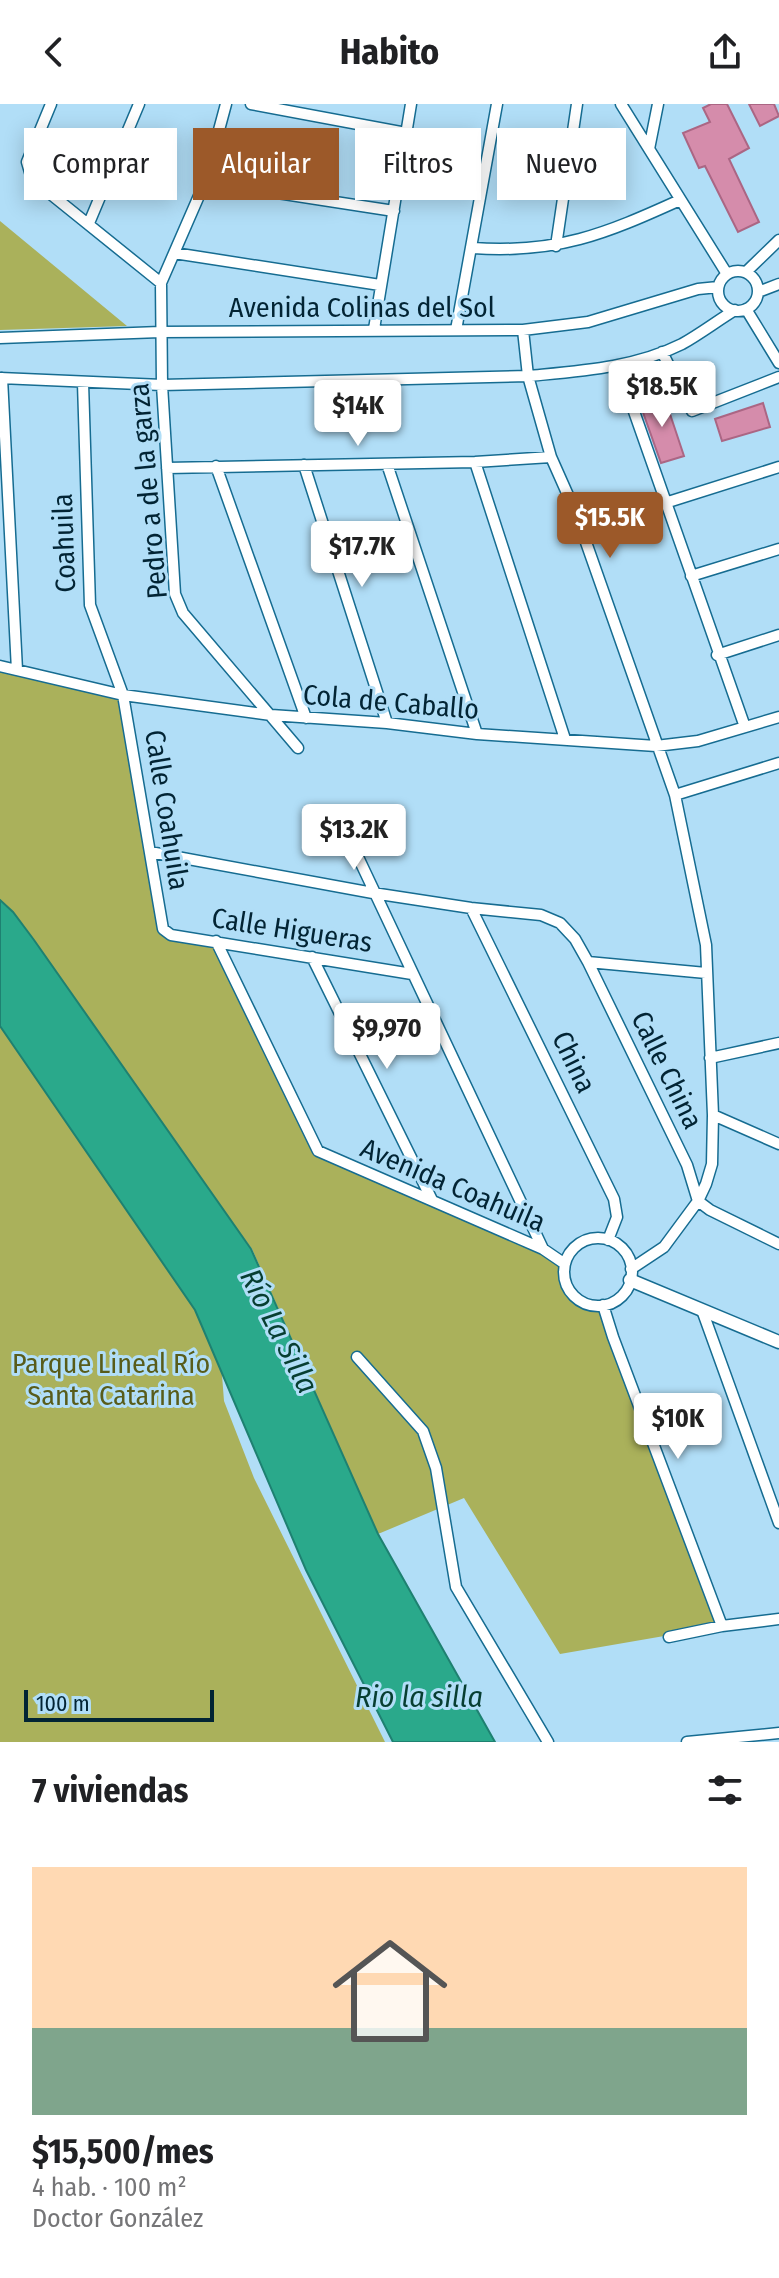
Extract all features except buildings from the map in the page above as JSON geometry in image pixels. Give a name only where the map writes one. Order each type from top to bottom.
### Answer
[{"type":"street","points":[[51,104],[27,162],[32,179],[161,283],[197,200]]},
{"type":"street","points":[[89,223],[139,104]]},
{"type":"street","points":[[220,128],[226,104]]},
{"type":"street","points":[[251,104],[379,128]]},
{"type":"street","points":[[407,128],[411,104]]},
{"type":"street","points":[[456,330],[497,104]]},
{"type":"street","points":[[556,246],[577,104]]},
{"type":"street","points":[[621,104],[727,274]]},
{"type":"street","points":[[649,149],[658,104]]},
{"type":"street","points":[[322,200],[394,211]]},
{"type":"street","points":[[374,329],[396,200]]},
{"type":"street","points":[[473,248],[499,250],[556,246],[601,235],[680,200]]},
{"type":"street","points":[[746,272],[779,240]]},
{"type":"street","points":[[174,253],[380,285]]},
{"type":"street","points":[[17,670],[1,378],[162,385],[528,376],[618,366],[683,343],[740,310],[755,301],[758,292],[754,280],[746,272],[736,271],[727,274],[718,287],[720,300],[740,310],[775,345],[779,363]]},
{"type":"street","name":"Pedro a de la garza","points":[[161,283],[162,385],[177,601],[183,613],[298,748]]},
{"type":"street","points":[[758,292],[779,284]]},
{"type":"street","name":"Avenida Colinas del Sol","points":[[0,338],[160,332],[523,330],[588,322],[698,289],[718,287]]},
{"type":"street","points":[[523,330],[528,376],[551,457],[575,511],[675,795],[706,945],[713,1115],[712,1164],[706,1184],[698,1201],[664,1247],[631,1275],[618,1298],[603,1305],[586,1303],[571,1292],[564,1276],[570,1253],[579,1244],[590,1239],[608,1240],[623,1250],[631,1275],[702,1310],[779,1342]]},
{"type":"street","points":[[662,352],[692,411],[779,377]]},
{"type":"street","points":[[618,366],[717,655],[745,727]]},
{"type":"street","name":"Coahuila","points":[[83,383],[90,605],[123,695]]},
{"type":"street","points":[[167,468],[475,462],[551,457]]},
{"type":"street","points":[[475,462],[565,739]]},
{"type":"street","points":[[387,464],[477,734]]},
{"type":"street","points":[[304,465],[387,723]]},
{"type":"street","points":[[216,466],[306,718]]},
{"type":"street","points":[[665,503],[779,467]]},
{"type":"street","points":[[691,576],[779,549]]},
{"type":"street","points":[[717,655],[779,635]]},
{"type":"street","name":"Cola de Caballo","points":[[0,666],[123,695],[271,715],[387,723],[477,734],[656,746],[698,741],[779,717]]},
{"type":"street","name":"Calle Coahuila","points":[[123,695],[165,932]]},
{"type":"street","points":[[675,795],[779,763]]},
{"type":"street","name":"Calle China","points":[[150,852],[373,893],[552,919],[575,939],[588,962],[687,1165],[698,1201]]},
{"type":"street","points":[[358,857],[543,1249]]},
{"type":"street","name":"China","points":[[471,908],[614,1199],[617,1217],[608,1240]]},
{"type":"street","name":"Calle Higueras","points":[[165,932],[412,974]]},
{"type":"street","name":"Avenida Coahuila","points":[[216,941],[320,1153],[543,1249],[565,1264]]},
{"type":"street","points":[[312,957],[432,1200]]},
{"type":"street","points":[[588,962],[706,973]]},
{"type":"street","points":[[710,1058],[779,1043]]},
{"type":"street","points":[[713,1115],[779,1144]]},
{"type":"street","points":[[698,1201],[779,1244]]},
{"type":"street","points":[[603,1305],[722,1626]]},
{"type":"street","points":[[702,1310],[779,1523]]},
{"type":"street","points":[[357,1357],[423,1431],[436,1468],[456,1587],[548,1742]]},
{"type":"street","points":[[669,1637],[779,1619]]},
{"type":"street","points":[[687,1742],[722,1741],[779,1733]]},
{"type":"green space","points":[[0,221],[127,326],[0,330]]},
{"type":"green space","name":"Parque Lineal Río Santa Catarina","points":[[0,666],[123,695],[163,929],[216,941],[316,1148],[565,1264],[567,1281],[574,1294],[586,1302],[603,1305],[722,1626],[560,1654],[464,1498],[378,1534],[252,1249],[197,1176],[211,1233],[224,1401],[254,1478],[385,1742],[0,1742]]},
{"type":"water","name":"Rio la silla","points":[[0,900],[34,940],[251,1249],[378,1534],[495,1742],[393,1742],[306,1570],[195,1310],[0,1026]]},
{"type":"water label","name":"Río La Silla","points":[[279,1331]]}]
